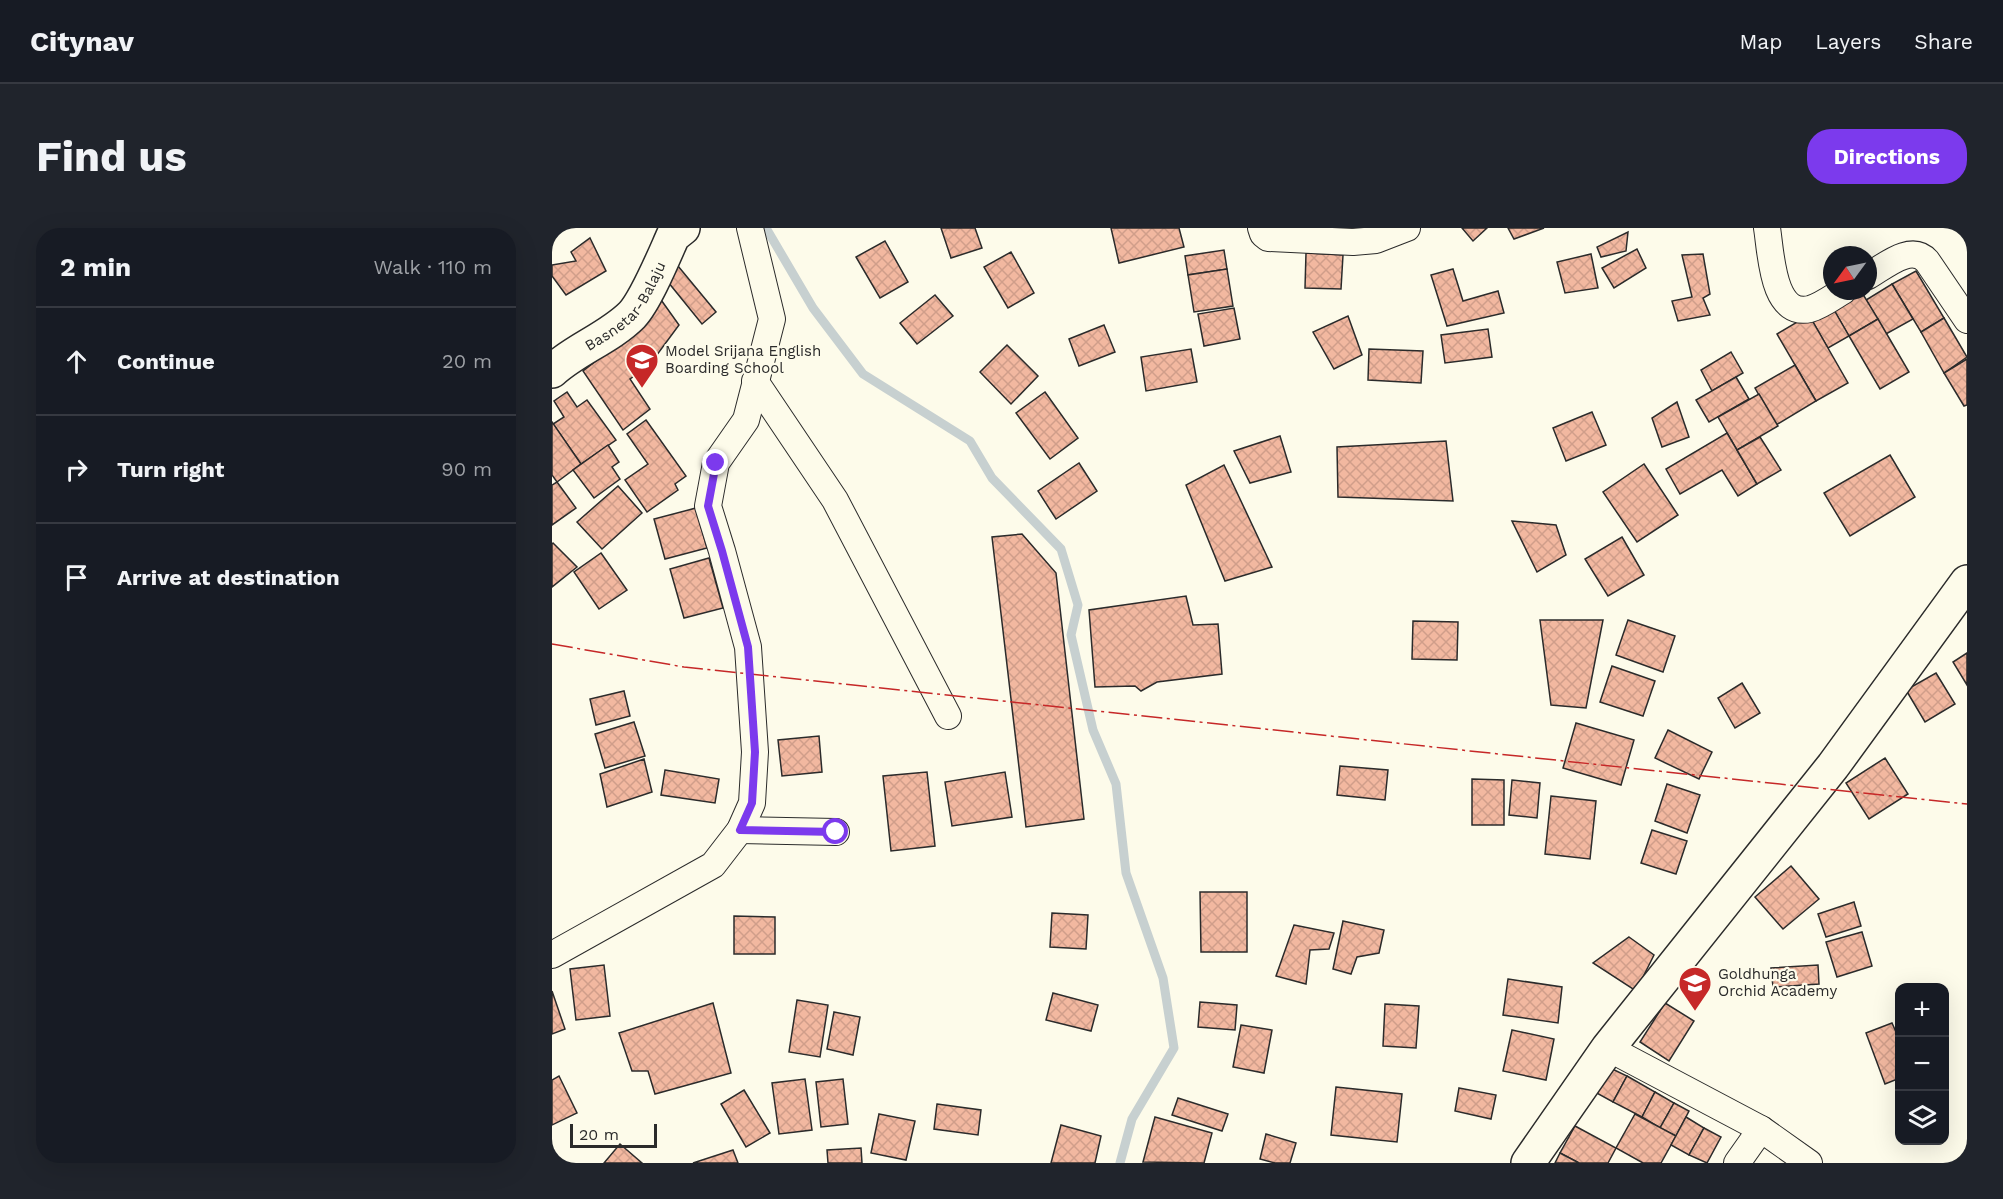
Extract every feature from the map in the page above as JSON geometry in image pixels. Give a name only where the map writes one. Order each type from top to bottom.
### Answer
[{"type":"street","name":"Basnetar-Balaju","points":[[552,371],[563,361],[612,332],[634,313],[673,236],[683,228]]},
{"type":"street","points":[[552,955],[713,865],[740,830],[752,803],[755,752],[748,647],[708,506],[716,463],[746,420],[772,318],[750,228]]},
{"type":"street","points":[[1261,228],[1263,234],[1268,238],[1353,242],[1377,240],[1407,228]]},
{"type":"street","points":[[1767,228],[1782,299],[1796,309],[1808,310],[1826,300]]},
{"type":"street","points":[[1877,271],[1908,254],[1921,256],[1927,261],[1967,320]]},
{"type":"street","points":[[755,381],[834,500],[948,716]]},
{"type":"street","points":[[1528,1163],[1608,1048],[1833,766],[1967,582]]},
{"type":"street","points":[[740,830],[836,832]]},
{"type":"street","points":[[1608,1048],[1761,1129],[1809,1163]]},
{"type":"street","points":[[1737,1163],[1761,1129]]},
{"type":"building","points":[[941,228],[975,228],[982,248],[951,258]]},
{"type":"building","points":[[1111,228],[1179,228],[1184,247],[1119,263]]},
{"type":"building","points":[[1462,228],[1487,228],[1473,241]]},
{"type":"building","points":[[1508,228],[1544,228],[1514,239]]},
{"type":"building","points":[[1628,232],[1626,251],[1601,257],[1597,247]]},
{"type":"building","points":[[590,238],[606,271],[566,295],[552,276],[552,265],[576,261],[571,252]]},
{"type":"building","points":[[885,241],[908,282],[880,298],[856,257]]},
{"type":"building","points":[[1637,249],[1646,268],[1614,288],[1602,268]]},
{"type":"building","points":[[1224,250],[1227,269],[1188,275],[1185,256]]},
{"type":"building","points":[[1011,252],[1034,293],[1008,308],[984,267]]},
{"type":"building","points":[[1306,253],[1343,255],[1341,289],[1305,288]]},
{"type":"building","points":[[1591,254],[1598,288],[1565,293],[1557,262]]},
{"type":"building","points":[[1703,254],[1710,294],[1703,298],[1710,315],[1678,321],[1672,301],[1692,297],[1682,255]]},
{"type":"building","points":[[678,266],[716,312],[702,324],[664,277]]},
{"type":"building","points":[[1227,269],[1233,306],[1194,312],[1188,275]]},
{"type":"building","points":[[1453,269],[1463,301],[1498,291],[1504,313],[1447,326],[1431,275]]},
{"type":"building","points":[[1916,271],[1944,318],[1921,332],[1892,284]]},
{"type":"building","points":[[1892,284],[1913,319],[1886,334],[1866,300],[1877,300],[1877,293]]},
{"type":"building","points":[[935,295],[953,316],[917,344],[900,323]]},
{"type":"building","points":[[659,297],[679,325],[648,367],[630,379],[650,409],[623,430],[583,371],[626,338]]},
{"type":"building","points":[[1835,300],[1866,300],[1878,319],[1849,336],[1830,303]]},
{"type":"building","points":[[1830,303],[1849,336],[1828,348],[1809,315]]},
{"type":"building","points":[[1234,308],[1240,339],[1204,346],[1198,314]]},
{"type":"building","points":[[1809,315],[1848,383],[1816,401],[1777,334]]},
{"type":"building","points":[[1348,316],[1362,355],[1334,369],[1313,332]]},
{"type":"building","points":[[1944,318],[1967,357],[1944,373],[1921,332]]},
{"type":"building","points":[[1878,319],[1909,372],[1880,389],[1849,336]]},
{"type":"building","points":[[1104,325],[1115,352],[1079,366],[1069,339]]},
{"type":"building","points":[[1488,329],[1492,357],[1445,363],[1441,335]]},
{"type":"building","points":[[1007,345],[1038,376],[1011,404],[980,372]]},
{"type":"building","points":[[1191,349],[1197,382],[1146,391],[1141,357]]},
{"type":"building","points":[[1369,349],[1423,351],[1421,383],[1368,380]]},
{"type":"building","points":[[1731,352],[1743,373],[1712,391],[1701,370]]},
{"type":"building","points":[[1967,359],[1967,405],[1964,406],[1944,373]]},
{"type":"building","points":[[1795,365],[1816,401],[1776,425],[1755,388]]},
{"type":"building","points":[[1736,377],[1749,399],[1709,422],[1696,400]]},
{"type":"building","points":[[567,392],[577,407],[587,400],[616,440],[581,464],[553,424],[564,417],[554,401]]},
{"type":"building","points":[[1045,392],[1078,438],[1050,459],[1016,413]]},
{"type":"building","points":[[1759,394],[1778,426],[1737,450],[1718,417]]},
{"type":"building","points":[[1677,402],[1689,437],[1662,447],[1652,418]]},
{"type":"building","points":[[1592,412],[1606,445],[1566,461],[1553,428]]},
{"type":"building","points":[[646,420],[686,476],[675,484],[678,490],[647,512],[625,480],[648,464],[627,434]]},
{"type":"building","points":[[552,422],[581,464],[557,482],[552,475]]},
{"type":"building","points":[[1727,433],[1757,484],[1738,496],[1722,470],[1680,494],[1666,469]]},
{"type":"building","points":[[1280,436],[1291,472],[1250,483],[1234,451]]},
{"type":"building","points":[[1760,437],[1781,470],[1757,484],[1737,450]]},
{"type":"building","points":[[1446,441],[1453,501],[1338,497],[1337,447]]},
{"type":"building","points":[[608,445],[619,462],[612,467],[620,479],[594,498],[573,470]]},
{"type":"building","points":[[1890,455],[1915,497],[1850,536],[1824,493]]},
{"type":"building","points":[[1079,463],[1097,491],[1056,519],[1038,491]]},
{"type":"building","points":[[1644,464],[1678,515],[1637,542],[1603,492]]},
{"type":"building","points":[[1224,465],[1272,567],[1225,581],[1186,485]]},
{"type":"building","points":[[557,482],[576,508],[552,525],[552,485]]},
{"type":"building","points":[[618,486],[642,513],[602,549],[577,522]]},
{"type":"building","points":[[696,508],[707,548],[665,559],[654,519]]},
{"type":"building","points":[[1512,521],[1556,525],[1566,555],[1537,572]]},
{"type":"building","points":[[1022,534],[1056,573],[1084,819],[1026,827],[992,537]]},
{"type":"building","points":[[1622,537],[1644,575],[1608,596],[1585,559]]},
{"type":"building","points":[[552,544],[577,567],[552,587]]},
{"type":"building","points":[[601,553],[627,590],[599,609],[574,572]]},
{"type":"building","points":[[709,558],[723,608],[684,618],[670,569]]},
{"type":"building","points":[[1186,596],[1193,625],[1218,624],[1222,674],[1157,682],[1141,691],[1135,686],[1095,687],[1089,610]]},
{"type":"building","points":[[1540,620],[1603,620],[1586,708],[1551,705]]},
{"type":"building","points":[[1628,620],[1675,636],[1663,672],[1616,655]]},
{"type":"building","points":[[1413,621],[1458,622],[1457,660],[1412,659]]},
{"type":"building","points":[[1967,653],[1967,685],[1953,662]]},
{"type":"building","points":[[1612,666],[1655,681],[1643,716],[1600,702]]},
{"type":"building","points":[[1936,673],[1955,704],[1925,722],[1906,690]]},
{"type":"building","points":[[1742,683],[1760,713],[1735,728],[1718,698]]},
{"type":"building","points":[[624,691],[630,716],[596,725],[590,699]]},
{"type":"building","points":[[634,722],[645,756],[605,768],[595,734]]},
{"type":"building","points":[[1576,723],[1634,740],[1621,785],[1563,768]]},
{"type":"building","points":[[1668,730],[1712,752],[1699,779],[1655,758]]},
{"type":"building","points":[[819,736],[822,772],[782,776],[778,740]]},
{"type":"building","points":[[1885,758],[1908,794],[1869,819],[1846,783]]},
{"type":"building","points":[[644,759],[652,792],[607,807],[600,774]]},
{"type":"building","points":[[1340,766],[1388,770],[1385,800],[1337,795]]},
{"type":"building","points":[[665,770],[719,779],[715,803],[661,795]]},
{"type":"building","points":[[927,772],[935,846],[891,851],[883,776]]},
{"type":"building","points":[[1005,772],[1012,817],[952,826],[945,782]]},
{"type":"building","points":[[1472,779],[1504,780],[1504,825],[1472,825]]},
{"type":"building","points":[[1512,780],[1540,783],[1537,818],[1509,815]]},
{"type":"building","points":[[1667,784],[1700,795],[1687,833],[1655,821]]},
{"type":"building","points":[[1551,796],[1596,801],[1590,859],[1545,854]]},
{"type":"building","points":[[1652,830],[1687,841],[1676,874],[1641,863]]},
{"type":"building","points":[[1791,866],[1819,899],[1783,929],[1755,897]]},
{"type":"building","points":[[1200,892],[1247,892],[1247,952],[1201,952]]},
{"type":"building","points":[[1854,902],[1861,926],[1826,937],[1818,914]]},
{"type":"building","points":[[1052,913],[1088,915],[1086,949],[1050,947]]},
{"type":"building","points":[[734,916],[775,917],[775,954],[734,954]]},
{"type":"building","points":[[1343,921],[1384,930],[1379,953],[1357,957],[1351,974],[1333,969]]},
{"type":"building","points":[[1294,925],[1334,933],[1329,949],[1310,950],[1306,984],[1276,976]]},
{"type":"building","points":[[1862,932],[1872,966],[1837,977],[1826,942]]},
{"type":"building","points":[[1629,937],[1654,955],[1636,991],[1593,963]]},
{"type":"building","points":[[604,965],[610,1016],[576,1020],[570,969]]},
{"type":"building","points":[[1818,965],[1819,984],[1773,987],[1771,968]]},
{"type":"building","points":[[1508,979],[1562,987],[1558,1023],[1503,1015]]},
{"type":"building","points":[[552,991],[565,1029],[552,1034]]},
{"type":"building","points":[[1053,993],[1098,1005],[1091,1031],[1046,1020]]},
{"type":"building","points":[[797,1000],[828,1005],[820,1057],[789,1052]]},
{"type":"building","points":[[1200,1002],[1237,1005],[1235,1030],[1198,1027]]},
{"type":"building","points":[[713,1003],[731,1073],[655,1094],[648,1071],[632,1071],[619,1033]]},
{"type":"building","points":[[1665,1003],[1694,1021],[1669,1061],[1640,1042]]},
{"type":"building","points":[[1385,1004],[1419,1006],[1416,1048],[1383,1046]]},
{"type":"building","points":[[834,1012],[860,1017],[853,1055],[827,1049]]},
{"type":"building","points":[[1892,1023],[1895,1030],[1895,1080],[1885,1084],[1866,1033]]},
{"type":"building","points":[[1241,1025],[1272,1030],[1264,1073],[1233,1067]]},
{"type":"building","points":[[1512,1030],[1554,1039],[1546,1080],[1503,1071]]},
{"type":"building","points":[[1606,1066],[1627,1076],[1613,1102],[1593,1091]]},
{"type":"building","points":[[559,1076],[577,1113],[552,1125],[552,1080]]},
{"type":"building","points":[[1627,1076],[1655,1092],[1642,1117],[1613,1102]]},
{"type":"building","points":[[805,1079],[812,1130],[779,1134],[772,1083]]},
{"type":"building","points":[[843,1079],[848,1124],[821,1127],[816,1082]]},
{"type":"building","points":[[1336,1087],[1402,1094],[1397,1142],[1331,1135]]},
{"type":"building","points":[[1459,1088],[1496,1095],[1491,1119],[1455,1111]]},
{"type":"building","points":[[744,1090],[770,1133],[746,1147],[721,1104]]},
{"type":"building","points":[[1655,1092],[1674,1103],[1660,1128],[1642,1117]]},
{"type":"building","points":[[1178,1098],[1228,1114],[1222,1131],[1172,1115]]},
{"type":"building","points":[[1674,1103],[1689,1111],[1676,1136],[1660,1128]]},
{"type":"building","points":[[937,1104],[981,1110],[978,1135],[934,1129]]},
{"type":"building","points":[[879,1114],[915,1121],[906,1160],[871,1153]]},
{"type":"building","points":[[1635,1114],[1676,1136],[1661,1163],[1643,1163],[1616,1148]]},
{"type":"building","points":[[1155,1117],[1212,1133],[1204,1163],[1143,1162]]},
{"type":"building","points":[[1686,1117],[1704,1128],[1689,1155],[1671,1145]]},
{"type":"building","points":[[1061,1125],[1101,1136],[1095,1163],[1051,1163]]},
{"type":"building","points":[[1575,1126],[1616,1148],[1608,1163],[1579,1163],[1560,1153]]},
{"type":"building","points":[[1704,1128],[1721,1137],[1707,1163],[1689,1155]]},
{"type":"building","points":[[1266,1134],[1296,1143],[1290,1163],[1275,1163],[1260,1159]]},
{"type":"building","points":[[620,1144],[642,1163],[604,1163]]},
{"type":"building","points":[[861,1148],[862,1163],[828,1163],[827,1150]]},
{"type":"building","points":[[733,1150],[738,1163],[693,1163]]},
{"type":"building","points":[[1560,1153],[1579,1163],[1555,1163]]},
{"type":"waterway","points":[[766,228],[813,308],[863,374],[970,441],[992,478],[1061,549],[1078,605],[1071,635],[1093,730],[1116,784],[1126,873],[1163,978],[1174,1048],[1132,1119],[1120,1163]]},
{"type":"power","points":[[552,644],[684,667],[1967,804]]},
{"type":"place","name":"Model Srijana English Boarding School","points":[[642,389]]},
{"type":"place","name":"Goldhunga Orchid Academy","points":[[1695,1012]]},
{"type":"route","points":[[716,463],[708,506],[748,647],[755,752],[752,803],[740,830],[836,832]]}]
